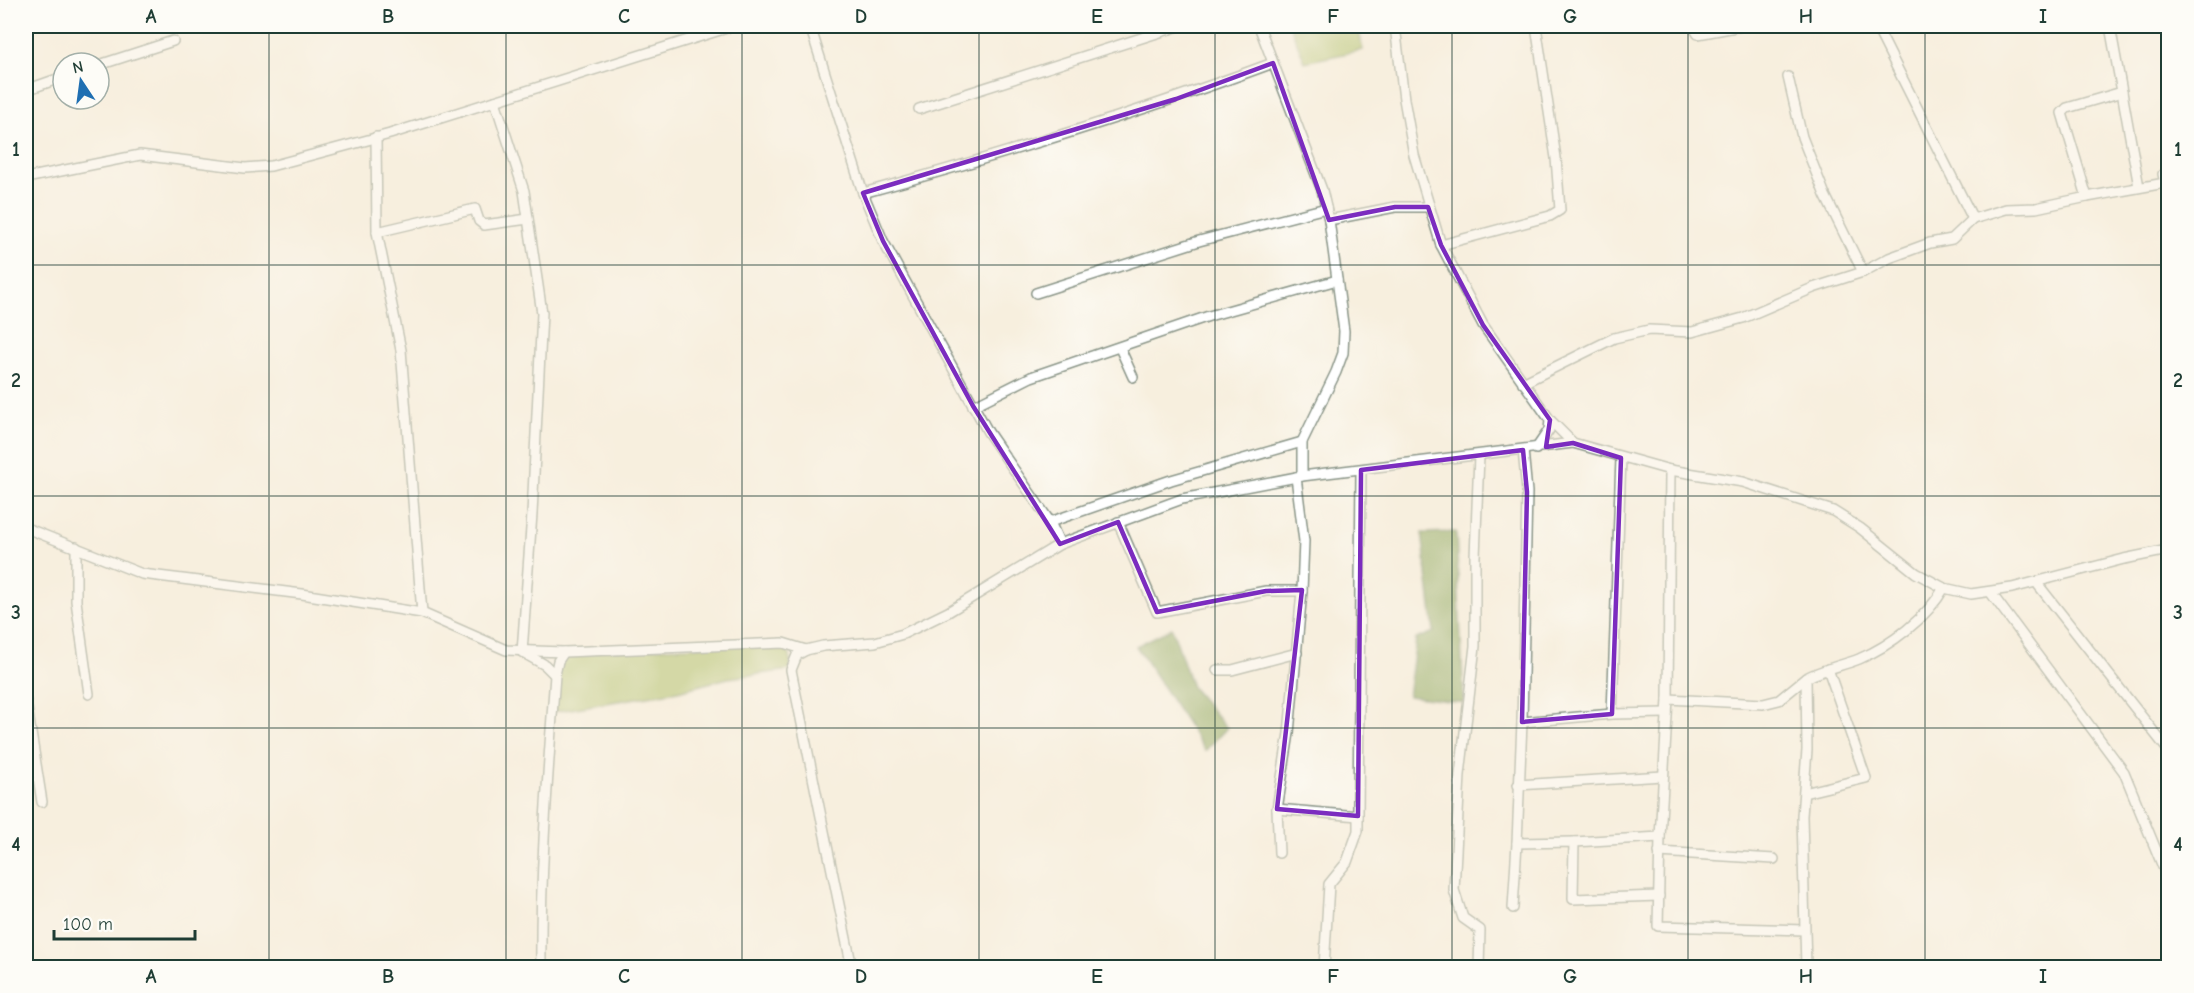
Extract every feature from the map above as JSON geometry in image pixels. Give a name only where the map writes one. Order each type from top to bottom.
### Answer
[{"type":"street","points":[[26,178],[140,155],[245,168],[271,166],[495,101],[734,26]]},
{"type":"street","points":[[810,26],[863,193],[883,241],[973,406],[1050,522],[1060,544]]},
{"type":"street","points":[[919,109],[1179,26]]},
{"type":"street","points":[[1259,26],[1313,166],[1326,208],[1344,331],[1343,353],[1326,396],[1302,442],[1299,476],[1304,541],[1302,591],[1289,733],[1277,809],[1279,853]]},
{"type":"street","points":[[1395,26],[1404,99],[1428,207],[1441,245],[1483,325],[1550,420],[1574,443]]},
{"type":"street","points":[[1441,245],[1550,216],[1560,210],[1556,158],[1536,26]]},
{"type":"street","points":[[1693,26],[1698,34],[1741,26]]},
{"type":"street","points":[[1876,26],[1973,219]]},
{"type":"street","points":[[2110,26],[2139,187]]},
{"type":"street","points":[[111,61],[173,41]]},
{"type":"street","points":[[863,193],[1025,148],[1176,99],[1273,63]]},
{"type":"street","points":[[1788,77],[1802,136],[1825,195],[1863,272]]},
{"type":"street","points":[[26,90],[51,81]]},
{"type":"street","points":[[2087,197],[2062,113],[2067,108],[2122,92]]},
{"type":"street","points":[[495,101],[524,191],[542,314],[532,514],[522,652]]},
{"type":"street","points":[[376,136],[378,232],[401,350],[422,613]]},
{"type":"street","points":[[1523,382],[1614,338],[1649,330],[1692,332],[1743,318],[1813,288],[1863,272],[1889,258],[1930,243],[1952,239],[1973,219],[2006,209],[2036,208],[2165,183],[2163,174]]},
{"type":"street","points":[[1329,220],[1395,207],[1428,207]]},
{"type":"street","points":[[1036,294],[1199,241],[1326,208]]},
{"type":"street","points":[[378,232],[475,209],[479,221],[484,225],[528,219]]},
{"type":"street","points":[[973,406],[1031,377],[1209,316],[1337,280]]},
{"type":"street","points":[[1120,348],[1133,377]]},
{"type":"street","points":[[1536,448],[1549,430],[1550,420]]},
{"type":"street","points":[[1050,522],[1171,480],[1302,442]]},
{"type":"street","points":[[792,663],[797,655],[806,650],[823,646],[875,642],[918,629],[1060,544],[1182,499],[1299,476],[1574,443],[1670,470],[1743,483],[1833,511],[1860,528],[1916,573],[1944,588],[1971,594],[1991,593],[2124,559],[2169,550]]},
{"type":"street","points":[[1513,908],[1518,843],[1527,492],[1523,450]]},
{"type":"street","points":[[1479,456],[1475,557],[1475,646],[1460,775],[1454,890],[1463,918],[1480,930],[1479,968]]},
{"type":"street","points":[[1612,714],[1621,458]]},
{"type":"street","points":[[1324,968],[1329,884],[1347,862],[1358,831],[1361,470]]},
{"type":"street","points":[[1670,470],[1668,699],[1659,852],[1658,926],[1804,930]]},
{"type":"street","points":[[1118,522],[1157,612],[1266,591],[1302,591]]},
{"type":"street","points":[[26,528],[142,574],[302,594],[422,613],[506,650],[564,652],[783,643],[806,650]]},
{"type":"street","points":[[76,547],[76,601],[89,694]]},
{"type":"street","points":[[2036,582],[2169,750]]},
{"type":"street","points":[[1668,699],[1763,704],[1779,700],[1806,678],[1858,659],[1889,641],[1917,620],[1938,598],[1944,588]]},
{"type":"street","points":[[1991,593],[2124,772],[2169,879]]},
{"type":"street","points":[[783,643],[792,663],[794,686],[852,968]]},
{"type":"street","points":[[522,652],[545,665],[555,675]]},
{"type":"street","points":[[541,968],[539,914],[545,787],[555,675],[558,661],[564,652]]},
{"type":"street","points":[[1217,670],[1232,670],[1297,653]]},
{"type":"street","points":[[1804,793],[1866,778],[1828,669]]},
{"type":"street","points":[[1806,678],[1804,793],[1806,968]]},
{"type":"street","points":[[26,701],[42,802]]},
{"type":"street","points":[[1521,722],[1612,714],[1667,713]]},
{"type":"street","points":[[1518,785],[1663,776]]},
{"type":"street","points":[[1277,809],[1358,816]]},
{"type":"street","points":[[1518,843],[1660,837]]},
{"type":"street","points":[[1574,842],[1573,899],[1659,896]]},
{"type":"street","points":[[1659,852],[1774,859]]},
{"type":"highlighted area","points":[[1273,63],[1329,220],[1395,207],[1428,207],[1441,245],[1483,325],[1550,420],[1546,447],[1573,443],[1621,458],[1612,714],[1522,722],[1527,492],[1523,450],[1361,470],[1358,816],[1277,809],[1302,590],[1266,591],[1157,612],[1118,522],[1060,544],[973,406],[883,241],[863,193],[1176,99]]},
{"type":"green space","points":[[1290,26],[1358,26],[1363,50],[1305,62]]},
{"type":"green space","points":[[1456,532],[1464,703],[1408,696],[1416,639],[1434,632],[1422,533]]},
{"type":"green space","points":[[1172,628],[1192,687],[1227,728],[1205,751],[1136,646]]},
{"type":"green space","points":[[783,643],[790,655],[791,670],[728,678],[678,691],[552,712],[555,675],[564,652]]}]
